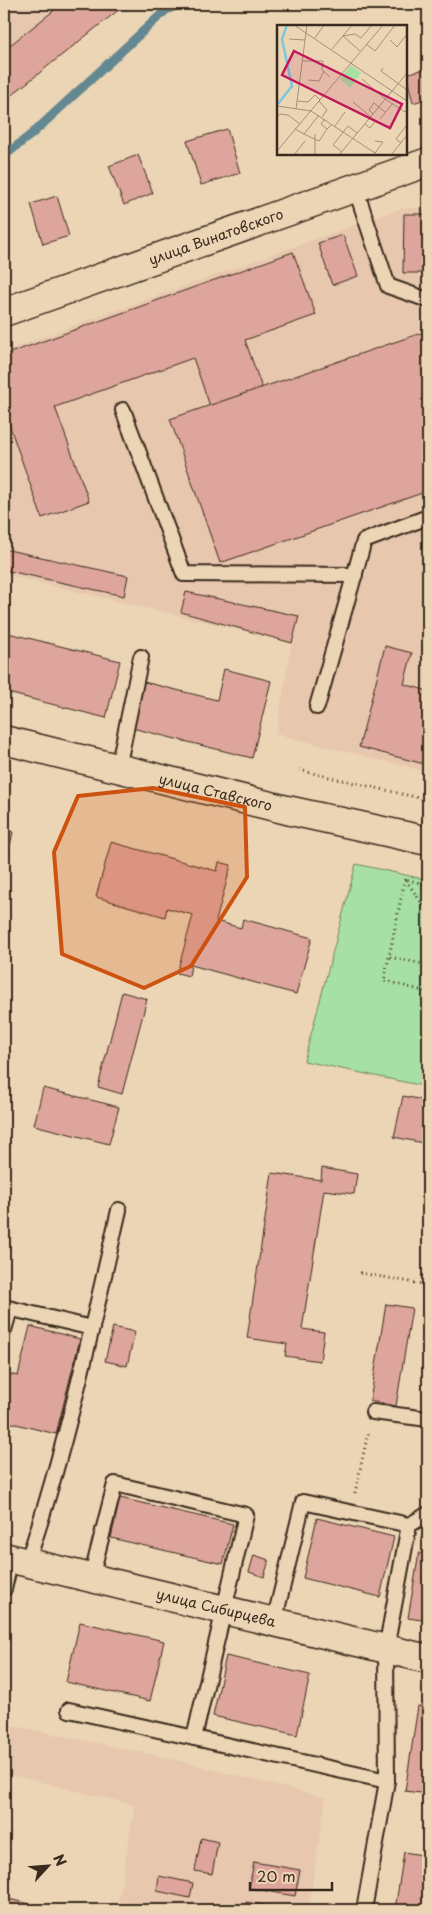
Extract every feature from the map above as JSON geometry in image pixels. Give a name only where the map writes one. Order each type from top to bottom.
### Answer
[{"type":"street","name":"улица Винатовского","points":[[4,312],[428,162]]},
{"type":"street","name":"улица Ставского","points":[[4,740],[287,810],[428,841]]},
{"type":"street","name":"улица Сибирцева","points":[[14,1560],[428,1659]]},
{"type":"lane","points":[[355,187],[388,286],[428,300]]},
{"type":"lane","points":[[123,410],[184,574],[354,575]]},
{"type":"lane","points":[[317,707],[364,541],[428,517]]},
{"type":"lane","points":[[118,768],[141,657]]},
{"type":"lane","points":[[4,1589],[14,1560],[41,1522],[92,1328],[119,1210]]},
{"type":"lane","points":[[4,1330],[7,1309],[92,1328]]},
{"type":"lane","points":[[373,1412],[428,1419]]},
{"type":"lane","points":[[91,1578],[115,1484],[246,1516],[194,1738]]},
{"type":"lane","points":[[274,1622],[303,1502],[408,1526],[428,1514]]},
{"type":"lane","points":[[364,1910],[387,1781],[386,1649],[408,1526]]},
{"type":"lane","points":[[69,1710],[387,1781]]},
{"type":"path","points":[[299,770],[428,800]]},
{"type":"path","points":[[405,879],[428,885]]},
{"type":"path","points":[[405,879],[428,912]]},
{"type":"path","points":[[405,879],[384,981],[428,992]]},
{"type":"path","points":[[390,957],[428,965]]},
{"type":"path","points":[[360,1273],[428,1285]]},
{"type":"path","points":[[351,1513],[373,1412]]},
{"type":"highlighted area","points":[[153,788],[245,807],[247,877],[191,966],[144,988],[62,954],[54,852],[78,796]]},
{"type":"shaded area","points":[[4,4],[126,4],[4,101]]},
{"type":"shaded area","points":[[402,208],[428,208],[428,772],[276,734],[292,643],[4,574],[4,351]]},
{"type":"shaded area","points":[[4,1724],[155,1755],[326,1798],[308,1910],[117,1910],[135,1805],[4,1773]]},
{"type":"green space","points":[[356,864],[428,880],[428,1087],[304,1061]]},
{"type":"building","points":[[62,4],[126,4],[4,101],[4,50]]},
{"type":"building","points":[[428,68],[428,98],[413,103],[407,74]]},
{"type":"building","points":[[227,129],[240,173],[201,185],[187,141]]},
{"type":"building","points":[[138,155],[153,193],[124,205],[109,166]]},
{"type":"building","points":[[57,196],[69,236],[43,244],[31,204]]},
{"type":"building","points":[[404,214],[428,214],[428,273],[403,273]]},
{"type":"building","points":[[343,235],[358,276],[332,285],[318,243]]},
{"type":"building","points":[[293,252],[316,315],[245,340],[262,388],[210,406],[193,358],[55,407],[89,501],[42,518],[4,410],[4,355]]},
{"type":"building","points":[[424,332],[428,346],[428,491],[220,563],[170,419]]},
{"type":"building","points":[[4,549],[128,576],[124,596],[4,570]]},
{"type":"building","points":[[186,592],[299,616],[292,643],[181,612]]},
{"type":"building","points":[[4,632],[120,661],[106,718],[4,692]]},
{"type":"building","points":[[385,646],[412,653],[404,684],[428,691],[428,765],[359,747]]},
{"type":"building","points":[[224,669],[271,681],[252,758],[132,728],[144,682],[217,700]]},
{"type":"building","points":[[4,830],[13,832],[4,874]]},
{"type":"building","points":[[111,842],[217,871],[219,862],[231,865],[216,921],[241,928],[243,919],[312,938],[296,994],[191,965],[189,976],[177,973],[193,915],[167,908],[165,917],[96,897]]},
{"type":"building","points":[[122,992],[147,999],[122,1094],[98,1087]]},
{"type":"building","points":[[43,1088],[119,1107],[109,1144],[34,1125]]},
{"type":"building","points":[[403,1096],[428,1101],[428,1144],[394,1137]]},
{"type":"building","points":[[322,1168],[357,1174],[354,1194],[324,1190],[302,1329],[324,1332],[320,1361],[285,1356],[287,1344],[247,1338],[272,1173],[321,1180]]},
{"type":"building","points":[[386,1304],[412,1308],[396,1406],[370,1401]]},
{"type":"building","points":[[30,1326],[80,1339],[56,1434],[4,1421],[4,1373],[18,1376]]},
{"type":"building","points":[[113,1327],[135,1332],[127,1366],[105,1361]]},
{"type":"building","points":[[120,1498],[233,1524],[223,1564],[111,1538]]},
{"type":"building","points":[[317,1518],[394,1537],[380,1597],[303,1578]]},
{"type":"building","points":[[419,1553],[428,1555],[428,1621],[408,1618]]},
{"type":"building","points":[[254,1555],[269,1560],[264,1577],[249,1572]]},
{"type":"building","points":[[80,1622],[164,1641],[150,1701],[66,1682]]},
{"type":"building","points":[[226,1656],[310,1675],[297,1735],[213,1716]]},
{"type":"building","points":[[418,1706],[428,1707],[428,1794],[405,1791]]},
{"type":"building","points":[[201,1838],[218,1842],[212,1874],[195,1871]]},
{"type":"building","points":[[404,1852],[428,1856],[428,1910],[395,1910]]},
{"type":"building","points":[[254,1862],[300,1870],[295,1896],[249,1888]]},
{"type":"building","points":[[159,1876],[193,1883],[190,1898],[157,1891]]},
{"type":"building","points":[[4,1898],[44,1907],[43,1910],[4,1910]]},
{"type":"building","points":[[246,1902],[294,1910],[245,1910]]},
{"type":"waterway","points":[[4,156],[33,133],[166,10],[181,4]]}]
